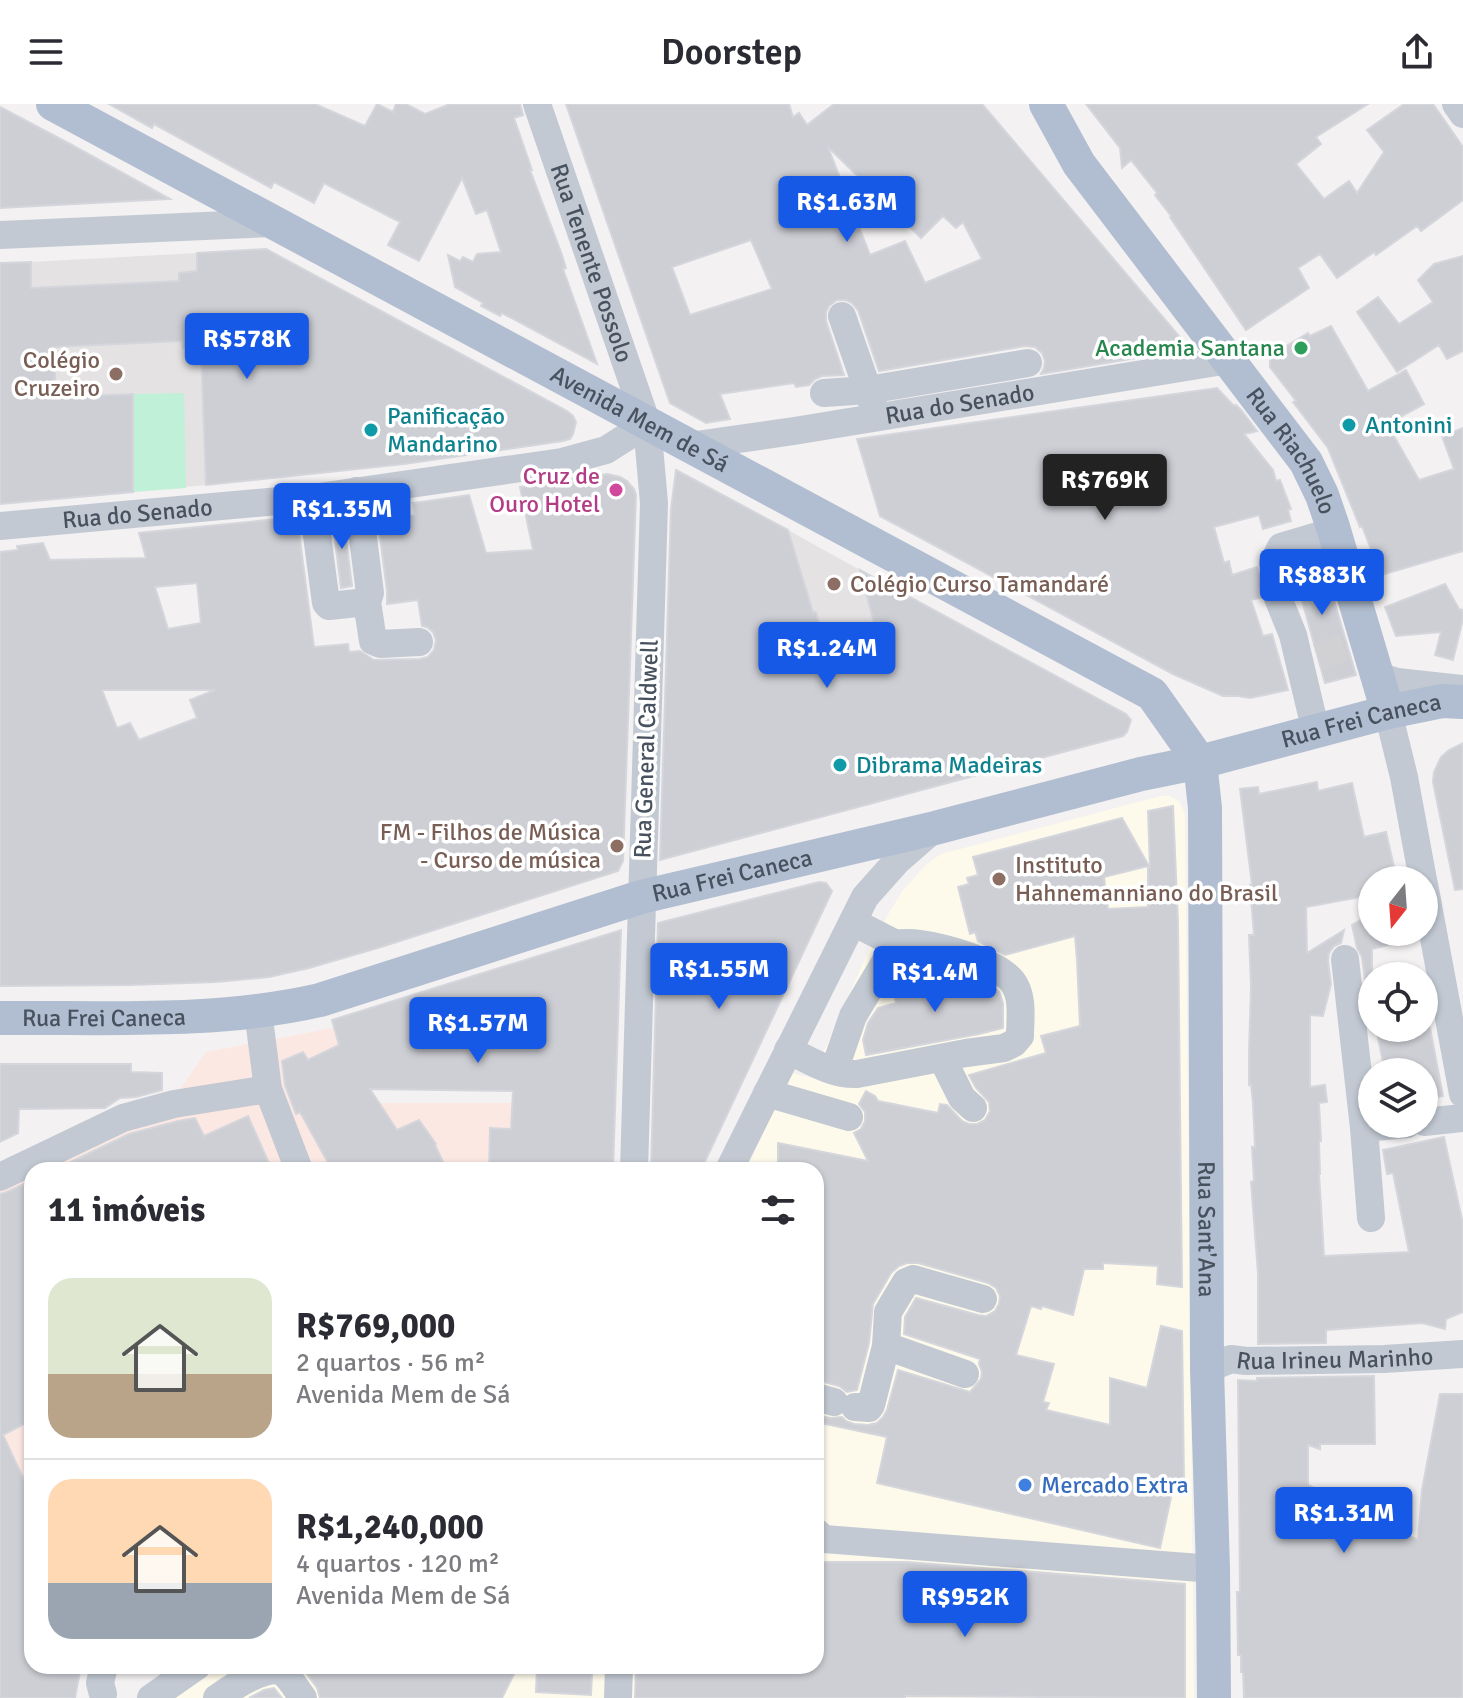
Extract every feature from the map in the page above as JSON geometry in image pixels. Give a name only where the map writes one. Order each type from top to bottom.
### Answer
[{"type":"main road","name":"Avenida Mem de Sá","points":[[53,104],[1152,694],[1200,762]]},
{"type":"main road","points":[[1023,104],[1079,164]]},
{"type":"main road","name":"Rua Riachuelo","points":[[1046,104],[1079,164],[1306,462],[1333,527],[1356,641],[1377,676],[1388,712]]},
{"type":"main road","name":"Rua Frei Caneca","points":[[0,1018],[186,1017],[258,1011],[320,1000],[641,897],[935,828],[1388,712],[1442,701],[1463,702]]},
{"type":"main road","name":"Rua Sant'Ana","points":[[1200,762],[1205,808],[1207,1369],[1214,1698]]},
{"type":"street","name":"Rua Tenente Possolo","points":[[537,104],[647,424]]},
{"type":"street","points":[[1456,104],[1463,114]]},
{"type":"street","points":[[0,235],[273,223]]},
{"type":"street","points":[[842,316],[877,418]]},
{"type":"street","name":"Rua do Senado","points":[[689,446],[1229,360]]},
{"type":"street","points":[[824,393],[868,390],[1028,363]]},
{"type":"street","points":[[993,369],[1000,397]]},
{"type":"street","name":"Rua do Senado","points":[[0,526],[312,498],[562,462],[606,450],[647,424]]},
{"type":"street","name":"Rua General Caldwell","points":[[634,1162],[654,503],[647,424]]},
{"type":"street","points":[[357,491],[373,641],[380,644],[419,642]]},
{"type":"street","points":[[312,498],[326,603],[329,606],[367,602]]},
{"type":"street","points":[[1273,563],[1281,547],[1318,536],[1333,527]]},
{"type":"street","points":[[1276,593],[1293,635],[1310,665],[1316,732]]},
{"type":"street","points":[[1377,676],[1397,682],[1463,689]]},
{"type":"street","points":[[1388,712],[1421,866]]},
{"type":"street","points":[[733,1162],[865,897],[897,861],[935,828]]},
{"type":"street","points":[[788,1050],[834,1071],[857,1074],[1004,1048],[1020,1036],[1021,1009],[1014,983],[995,968],[961,953],[916,943],[896,944],[853,922]]},
{"type":"street","points":[[834,1071],[853,1016],[896,944]]},
{"type":"street","points":[[1436,946],[1463,1094]]},
{"type":"street","points":[[1345,959],[1358,1075]]},
{"type":"street","points":[[258,1011],[268,1089],[296,1162]]},
{"type":"street","points":[[942,1058],[962,1098],[973,1108]]},
{"type":"street","points":[[31,1162],[123,1118],[174,1104],[268,1089]]},
{"type":"street","points":[[767,1093],[849,1117]]},
{"type":"street","points":[[1438,1121],[1463,1118]]},
{"type":"street","points":[[1365,1138],[1371,1218]]},
{"type":"street","points":[[0,1177],[24,1165]]},
{"type":"street","points":[[835,1402],[869,1408],[871,1405],[886,1346],[888,1312],[906,1282],[913,1279],[983,1299]]},
{"type":"street","points":[[886,1346],[965,1374]]},
{"type":"street","name":"Rua Irineu Marinho","points":[[1207,1369],[1231,1359],[1369,1359],[1463,1354]]},
{"type":"street","points":[[824,1539],[1213,1569]]},
{"type":"street","points":[[152,1698],[186,1674]]},
{"type":"street","points":[[217,1698],[263,1674]]},
{"type":"street","points":[[283,1674],[303,1698]]},
{"type":"street","points":[[618,1698],[619,1674]]},
{"type":"shaded area","name":"Colégio Cruzeiro","points":[[197,253],[206,485],[32,501],[31,262]]},
{"type":"shaded area","name":"Colégio Curso Tamandaré","points":[[788,530],[860,570],[874,623],[822,635]]},
{"type":"shaded area","points":[[1161,796],[1179,801],[1185,814],[1194,1698],[632,1698],[633,1674],[824,1674],[824,1162],[750,1162],[791,1073],[812,1078],[875,936],[903,890],[941,854]]},
{"type":"shaded area","points":[[338,1027],[356,1103],[526,1103],[524,1162],[24,1162],[24,1546],[0,1519],[0,1164],[174,1098],[206,1052]]},
{"type":"shaded area","points":[[206,1674],[606,1674],[605,1698],[173,1698]]},
{"type":"green space","points":[[184,393],[186,488],[133,492],[133,394]]},
{"type":"building","points":[[109,104],[315,104],[365,126],[377,104],[393,112],[396,104],[406,104],[425,114],[450,104],[520,104],[523,115],[514,118],[597,364],[502,313],[500,316],[481,306],[483,303],[455,287],[448,255],[460,261],[463,257],[473,262],[477,254],[501,252],[487,210],[476,214],[462,178],[419,261],[388,245],[400,222],[324,183],[314,203],[274,182],[271,188],[154,124],[152,128]]},
{"type":"building","points":[[566,104],[789,104],[793,117],[799,113],[807,125],[834,104],[982,104],[1190,349],[1041,374],[1045,361],[1042,353],[1035,347],[1025,346],[879,371],[858,310],[846,300],[837,300],[829,306],[826,321],[844,375],[822,376],[809,385],[796,387],[794,383],[720,394],[730,419],[706,423],[670,403]],"holes":[[[828,147],[921,238],[943,216],[956,228],[963,222],[982,259],[925,283],[905,241],[870,255]],[[751,240],[772,289],[690,315],[672,267]]]},
{"type":"building","points":[[1086,104],[1368,104],[1316,137],[1321,144],[1296,164],[1324,199],[1349,181],[1357,193],[1384,152],[1367,130],[1404,104],[1433,104],[1463,147],[1463,200],[1421,231],[1417,226],[1337,278],[1320,254],[1298,268],[1309,288],[1246,330],[1155,195],[1157,193],[1131,160],[1122,168],[1120,148]]},
{"type":"building","points":[[0,107],[70,144],[170,199],[0,208]]},
{"type":"building","points":[[266,249],[567,411],[576,422],[570,439],[404,464],[206,485],[201,349],[183,348],[182,341],[54,347],[56,397],[133,394],[133,492],[0,504],[0,263],[31,262],[31,288],[179,281],[179,273],[197,271],[197,253]]},
{"type":"building","points":[[1463,256],[1463,351],[1447,359],[1439,345],[1397,372],[1357,312],[1378,297],[1399,324],[1433,302],[1418,280],[1434,264]]},
{"type":"building","points":[[1331,326],[1368,391],[1406,370],[1424,404],[1387,424],[1419,480],[1454,469],[1442,436],[1463,428],[1463,551],[1381,575],[1328,448],[1270,367],[1270,356],[1308,333],[1310,336]]},
{"type":"building","points":[[1217,388],[1241,410],[1257,431],[1244,434],[1273,470],[1276,481],[1280,480],[1291,509],[1288,510],[1291,521],[1263,529],[1259,515],[1214,527],[1224,563],[1229,561],[1232,575],[1257,567],[1267,579],[1259,590],[1260,598],[1251,600],[1263,636],[1272,634],[1288,690],[1250,698],[1223,696],[1173,674],[880,516],[857,439]]},
{"type":"building","points":[[676,470],[788,530],[822,635],[874,623],[860,570],[1126,714],[1131,720],[1127,732],[1123,736],[660,860],[671,509]]},
{"type":"building","points":[[607,474],[627,481],[636,495],[623,861],[618,871],[381,947],[269,977],[131,985],[0,986],[0,552],[43,543],[50,560],[146,558],[139,533],[297,517],[314,647],[348,644],[349,652],[360,651],[374,660],[420,659],[428,657],[434,650],[436,640],[433,632],[422,626],[418,600],[387,604],[378,521],[415,515],[413,503],[469,495],[486,553],[533,550],[520,487]],"holes":[[[197,583],[201,623],[168,629],[155,587]],[[102,690],[215,690],[190,700],[197,718],[139,740],[130,723],[117,728]]]},
{"type":"building","points":[[343,514],[352,586],[341,588],[332,516]]},
{"type":"building","points":[[1320,553],[1356,675],[1325,683],[1298,586],[1292,588],[1282,577],[1293,561]]},
{"type":"building","points":[[1445,584],[1459,609],[1463,610],[1453,660],[1435,655],[1441,632],[1396,636],[1385,607]]},
{"type":"building","points":[[1463,743],[1463,889],[1455,890],[1433,782],[1441,757]]},
{"type":"building","points":[[1317,782],[1318,791],[1352,783],[1364,837],[1386,832],[1394,866],[1358,866],[1358,898],[1306,907],[1307,953],[1344,930],[1341,943],[1329,953],[1331,984],[1323,1016],[1310,1015],[1310,1087],[1325,1085],[1327,1102],[1319,1103],[1324,1256],[1409,1252],[1393,1173],[1387,1174],[1383,1150],[1444,1137],[1463,1224],[1463,1312],[1446,1319],[1445,1329],[1422,1323],[1326,1330],[1326,1343],[1258,1344],[1258,1273],[1251,1182],[1254,1181],[1252,1147],[1255,1147],[1249,1085],[1249,935],[1254,935],[1252,885],[1240,789],[1258,787],[1259,794]]},
{"type":"building","points":[[1173,806],[1178,922],[1182,1287],[1157,1284],[1158,1266],[1103,1263],[1103,1269],[1084,1269],[1073,1315],[1031,1306],[1016,1355],[1054,1364],[1043,1402],[1049,1403],[1046,1410],[1110,1425],[1110,1378],[1147,1388],[1161,1326],[1182,1331],[1184,1481],[1175,1479],[1160,1548],[877,1483],[887,1437],[824,1424],[824,1417],[842,1417],[854,1424],[877,1423],[887,1410],[898,1370],[970,1392],[981,1379],[980,1359],[904,1334],[905,1317],[916,1298],[986,1316],[995,1311],[1000,1296],[996,1288],[988,1283],[918,1263],[899,1266],[891,1273],[873,1304],[869,1343],[857,1390],[847,1392],[824,1382],[824,1162],[778,1162],[778,1143],[868,1161],[854,1133],[861,1129],[865,1121],[865,1112],[859,1104],[866,1091],[878,1101],[938,1113],[940,1104],[947,1105],[962,1121],[977,1124],[985,1120],[990,1111],[989,1102],[969,1075],[1046,1053],[1041,1036],[1080,1026],[1075,936],[1005,955],[978,941],[975,932],[970,934],[958,887],[969,884],[967,878],[978,875],[973,857],[1122,818],[1150,868],[1148,811]],"holes":[[[1148,866],[1148,907],[1108,909],[1104,877]]]},
{"type":"building","points":[[819,882],[826,883],[832,891],[705,1162],[651,1162],[658,923]]},
{"type":"building","points":[[1358,921],[1358,946],[1384,946],[1372,949],[1372,962],[1363,962],[1357,948],[1352,925]]},
{"type":"building","points":[[621,930],[613,1162],[489,1162],[490,1128],[511,1129],[513,1091],[370,1089],[397,1130],[419,1120],[436,1144],[443,1162],[328,1162],[300,1112],[296,1114],[285,1085],[282,1061],[303,1052],[308,1060],[339,1045],[332,1020]]},
{"type":"building","points":[[962,972],[999,992],[1003,1003],[1003,1028],[866,1055],[863,1040],[868,1023],[878,1008],[896,1003],[893,991]]},
{"type":"building","points":[[1379,1042],[1433,1042],[1436,1058],[1382,1058]]},
{"type":"building","points":[[0,1064],[131,1064],[131,1072],[162,1073],[162,1090],[120,1098],[105,1108],[19,1109],[18,1133],[0,1142]]},
{"type":"building","points":[[1438,1070],[1443,1096],[1438,1097]]},
{"type":"building","points":[[248,1116],[268,1162],[71,1162],[129,1134],[178,1121],[195,1118],[204,1136]]},
{"type":"building","points":[[24,1184],[24,1424],[3,1435],[24,1480],[24,1674],[80,1674],[75,1698],[0,1698],[0,1194]]},
{"type":"building","points":[[1374,1376],[1375,1444],[1320,1444],[1320,1449],[1308,1445],[1308,1485],[1418,1540],[1422,1490],[1440,1394],[1463,1394],[1463,1698],[1244,1698],[1241,1655],[1238,1655],[1238,1380]]},
{"type":"building","points":[[824,1562],[907,1562],[1185,1584],[1185,1698],[635,1698],[636,1674],[824,1674]]},
{"type":"building","points":[[307,1674],[514,1674],[502,1698],[320,1698]]},
{"type":"building","points":[[537,1674],[592,1674],[591,1695],[536,1692]]},
{"type":"building","points":[[274,1688],[282,1698],[249,1698],[264,1690]]},
{"type":"tunnel","points":[[1318,657],[1347,646]]},
{"type":"place","name":"Academia Santana","points":[[1301,348]]},
{"type":"place","name":"Colégio Cruzeiro","points":[[116,374]]},
{"type":"place","name":"Antonini","points":[[1349,425]]},
{"type":"place","name":"Panificação Mandarino","points":[[371,430]]},
{"type":"place","name":"Cruz de Ouro Hotel","points":[[616,490]]},
{"type":"place","name":"Colégio Curso Tamandaré","points":[[834,584]]},
{"type":"place","name":"Dibrama Madeiras","points":[[840,765]]},
{"type":"place","name":"FM - Filhos de Música - Curso de música","points":[[617,846]]},
{"type":"place","name":"Instituto Hahnemanniano do Brasil","points":[[999,879]]},
{"type":"place","name":"Mercado Extra","points":[[1025,1485]]}]
